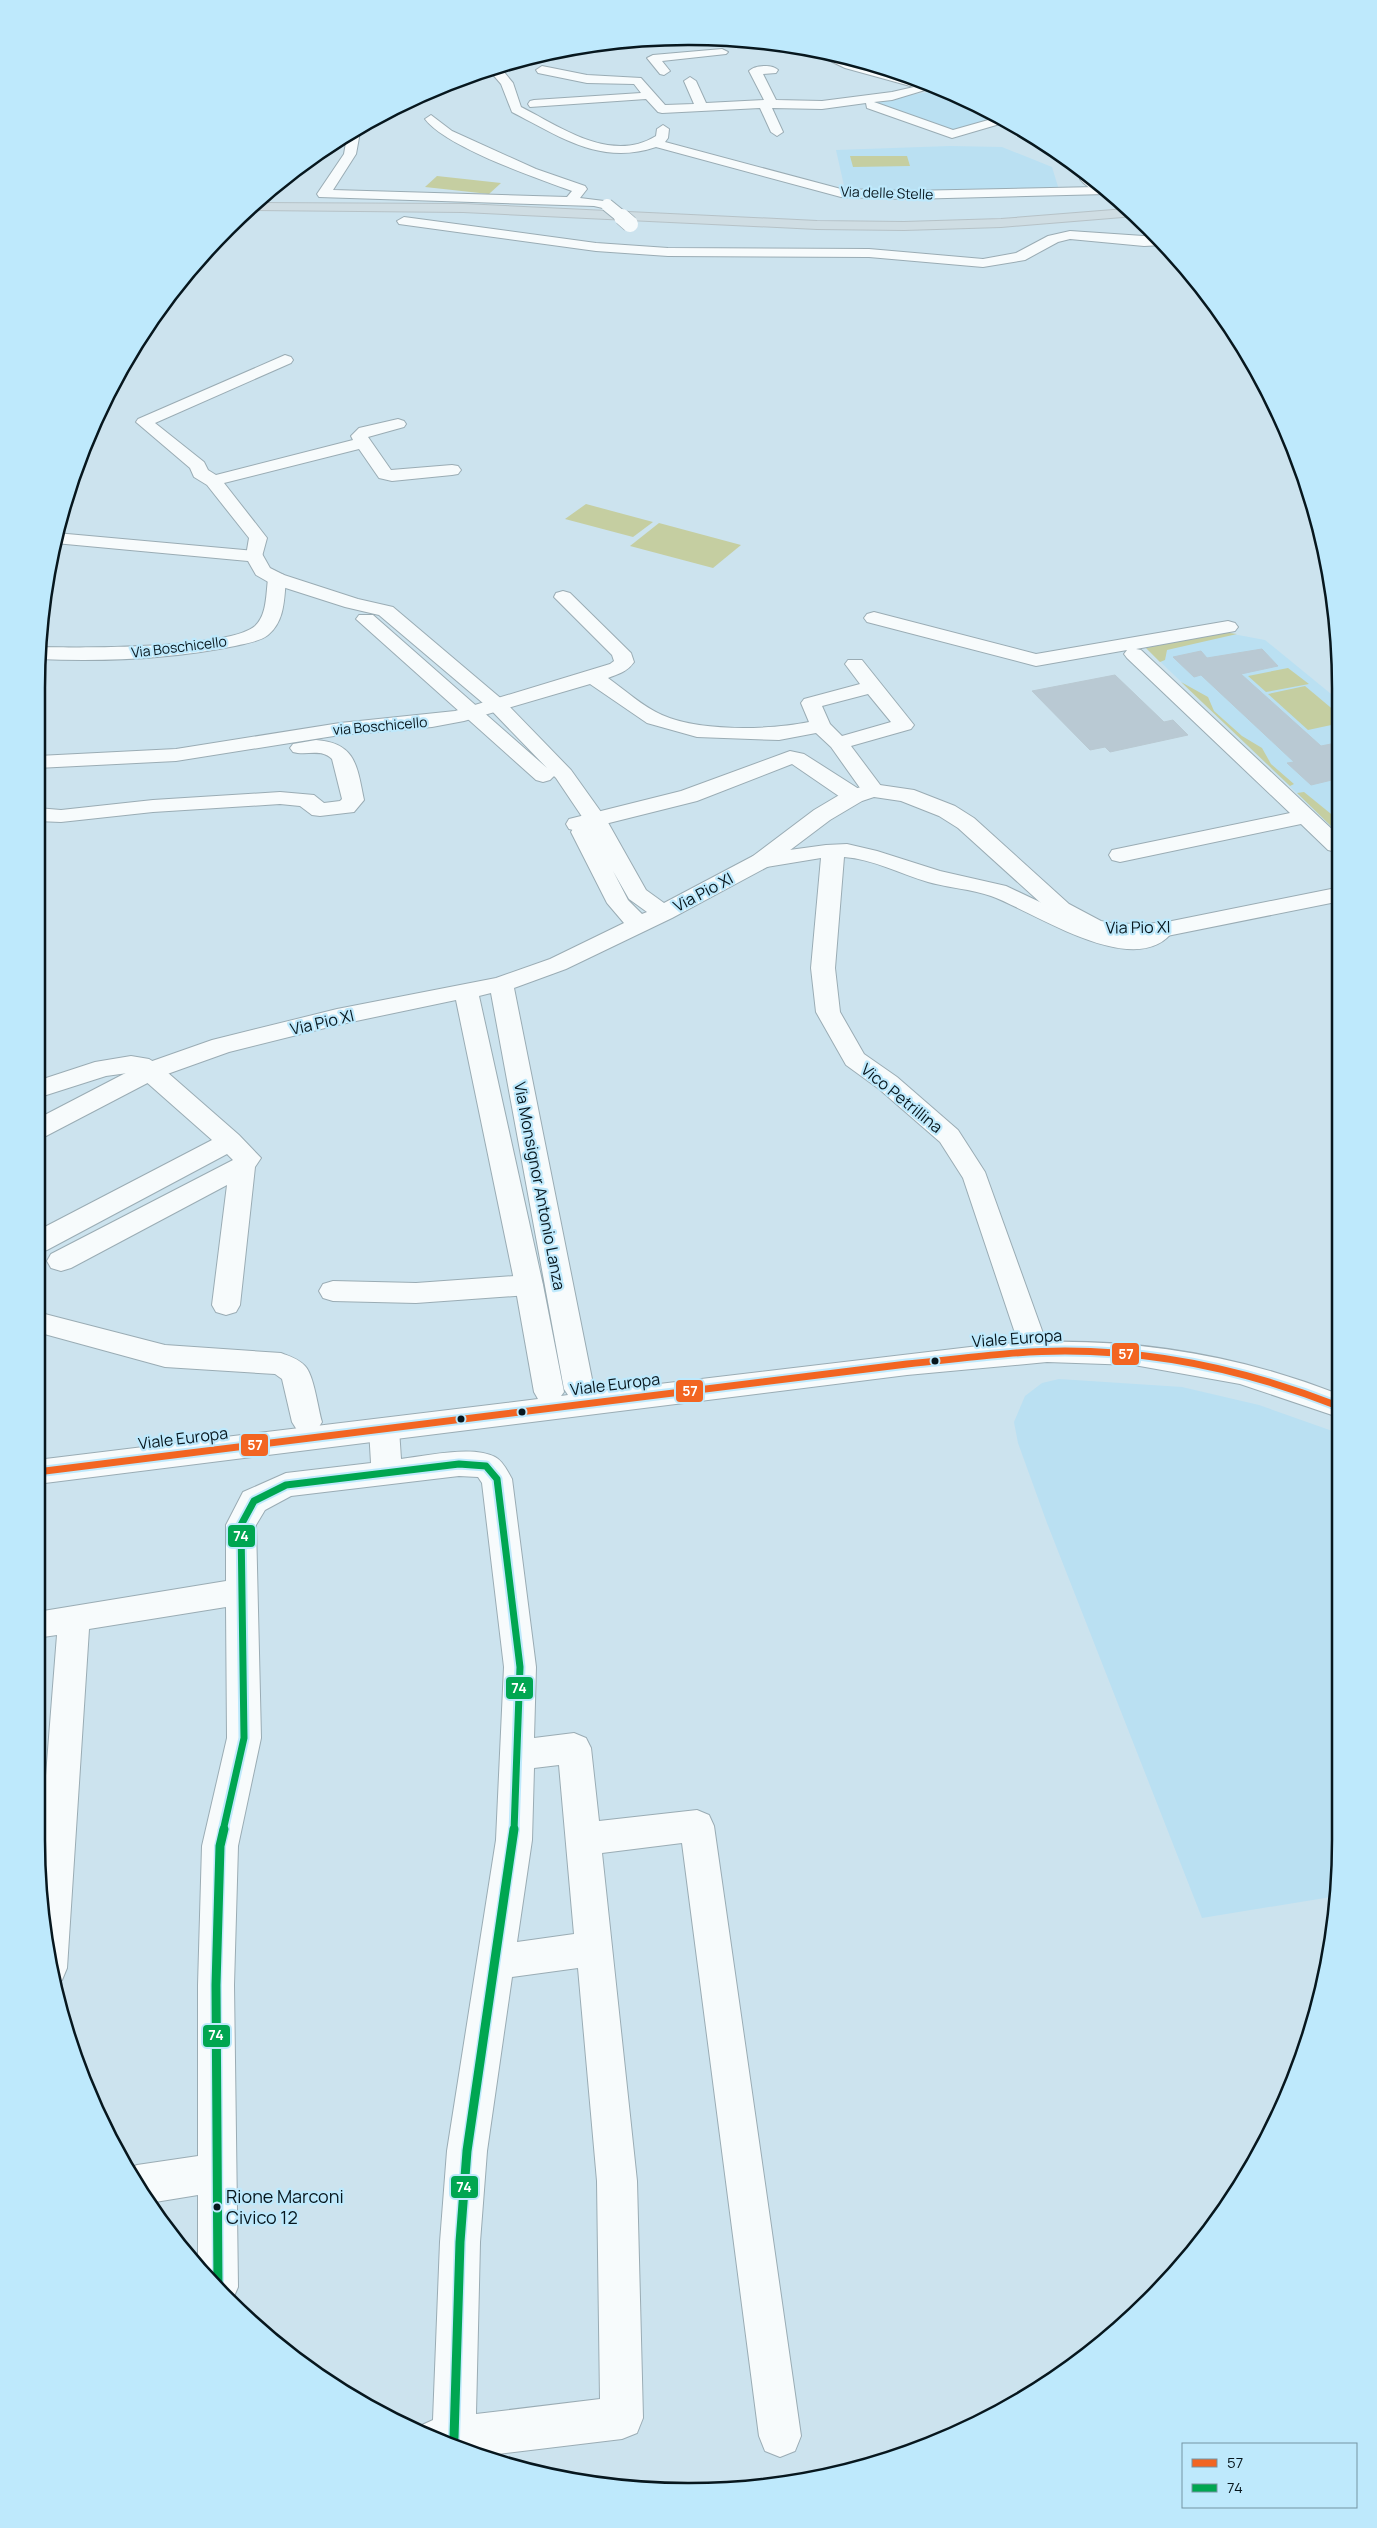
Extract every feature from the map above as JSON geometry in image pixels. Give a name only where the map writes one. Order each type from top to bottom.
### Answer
[{"type":"highway","points":[[276,195],[325,204]]},
{"type":"highway","points":[[267,202],[463,208],[817,225],[904,226],[1001,223],[1123,214]]},
{"type":"highway","points":[[259,209],[325,204]]},
{"type":"highway","points":[[262,207],[325,204],[492,204],[814,220],[904,221],[996,218],[1117,209]]},
{"type":"street","points":[[664,71],[652,58],[726,55],[715,46]]},
{"type":"street","points":[[847,65],[872,72]]},
{"type":"street","points":[[499,74],[507,83],[516,109],[574,140],[601,147],[623,149],[656,143],[663,135],[662,110],[638,81],[587,79],[542,70]]},
{"type":"street","points":[[772,70],[755,71],[777,132]]},
{"type":"street","points":[[690,81],[701,106]]},
{"type":"street","points":[[645,113],[701,106],[838,104],[892,96],[921,89]]},
{"type":"street","points":[[534,104],[649,95]]},
{"type":"street","points":[[871,105],[952,134],[994,122]]},
{"type":"street","points":[[431,119],[448,134],[512,164],[580,189],[572,201]]},
{"type":"street","points":[[353,140],[350,154],[324,194],[572,201],[607,205],[630,224],[646,234],[686,244],[753,252]]},
{"type":"street","name":"Via delle Stelle","points":[[656,143],[841,193],[907,195],[1097,192]]},
{"type":"street","points":[[1066,193],[1077,190],[1087,184]]},
{"type":"street","points":[[404,221],[596,247],[668,252],[869,253],[983,263],[1020,257],[1053,239],[1070,235],[1152,242]]},
{"type":"street","points":[[285,360],[144,422],[198,466],[200,473],[213,481],[258,538],[255,556],[263,571],[277,579],[352,603],[386,611],[497,705],[564,774],[586,822],[618,903],[639,925]]},
{"type":"street","points":[[398,424],[365,432],[359,436],[385,474],[392,476],[452,470]]},
{"type":"street","points":[[213,481],[362,443]]},
{"type":"street","points":[[63,539],[255,556]]},
{"type":"street","name":"Via Boschicello","points":[[46,653],[99,655],[163,652],[253,636],[265,630],[271,619],[277,579]]},
{"type":"street","name":"via Boschicello","points":[[45,762],[176,755],[340,729],[432,721],[497,705],[593,677],[617,668],[624,662],[624,657],[563,597]]},
{"type":"street","points":[[352,603],[363,616],[546,779],[586,822],[637,894],[664,913]]},
{"type":"street","points":[[874,618],[1036,660],[1228,627]]},
{"type":"street","points":[[1134,654],[1332,841]]},
{"type":"street","points":[[838,743],[904,725],[871,687],[855,664]]},
{"type":"street","points":[[593,677],[654,719],[697,731],[779,734],[821,726]]},
{"type":"street","points":[[864,793],[838,743],[821,726],[810,703],[871,687]]},
{"type":"street","points":[[45,815],[61,816],[153,806],[280,798],[306,800],[320,810],[335,810],[346,807],[353,800],[344,758],[337,750],[310,746],[192,766],[183,766],[176,755]]},
{"type":"street","points":[[586,822],[689,796],[790,757],[797,758],[864,793]]},
{"type":"street","name":"Via Pio XI","points":[[45,1126],[150,1070],[230,1044],[337,1017],[501,984],[558,964],[664,913],[761,861],[822,815],[864,793],[906,795],[947,811],[966,823],[1061,909],[1086,923],[1116,931],[1162,930],[1332,896]]},
{"type":"street","points":[[1120,855],[1306,816]]},
{"type":"street","points":[[761,861],[833,851],[848,851],[935,877],[996,890],[1034,907],[1066,926],[1091,936],[1113,940],[1141,941],[1155,938],[1162,930]]},
{"type":"street","name":"Vico Petrillina","points":[[833,851],[823,968],[828,1012],[854,1059],[888,1083],[949,1136],[976,1178],[1030,1336]]},
{"type":"street","name":"Via Monsignor Antonio Lanza","points":[[501,984],[579,1389]]},
{"type":"street","name":"Via Monsignor Antonio Lanza","points":[[466,991],[529,1285],[549,1392]]},
{"type":"street","points":[[45,1087],[97,1070],[138,1064],[150,1070],[248,1158],[242,1166],[61,1261]]},
{"type":"street","points":[[45,1239],[230,1140]]},
{"type":"street","points":[[226,1305],[242,1166]]},
{"type":"street","points":[[334,1291],[416,1292],[529,1285]]},
{"type":"street","points":[[45,1324],[165,1356],[280,1364],[295,1373],[307,1422]]},
{"type":"street","name":"Viale Europa","points":[[45,1455],[893,1350],[1067,1334],[1188,1347],[1264,1364],[1332,1387]]},
{"type":"street","name":"Viale Europa","points":[[45,1471],[907,1364],[1064,1351],[1104,1352],[1186,1363],[1260,1380],[1332,1404]]},
{"type":"street","points":[[384,1429],[388,1473]]},
{"type":"street","points":[[218,2278],[216,1985],[220,1846],[244,1738],[241,1525],[254,1501],[286,1486],[459,1464],[486,1466],[496,1479],[520,1667],[514,1840],[467,2151],[445,2435]]},
{"type":"street","points":[[45,1624],[242,1591]]},
{"type":"street","points":[[48,1901],[48,1876],[74,1620]]},
{"type":"street","points":[[453,2438],[622,2418],[617,2181],[574,1748],[516,1754]]},
{"type":"street","points":[[583,1839],[697,1826],[780,2436]]},
{"type":"street","points":[[496,1962],[594,1949]]},
{"type":"street","points":[[145,2184],[218,2172]]},
{"type":"shaded area","points":[[929,92],[990,120],[953,133],[870,102]]},
{"type":"shaded area","points":[[950,146],[1002,147],[1052,167],[1059,190],[845,190],[836,150]]},
{"type":"shaded area","points":[[1222,632],[1265,640],[1332,695],[1332,827],[1146,648]]},
{"type":"shaded area","points":[[1059,1379],[1182,1387],[1259,1405],[1332,1431],[1332,1840],[1329,1897],[1202,1918],[1047,1523],[1018,1443],[1014,1422],[1025,1396],[1042,1383]]},
{"type":"green space","points":[[850,156],[907,156],[910,166],[853,167]]},
{"type":"green space","points":[[437,176],[501,183],[489,194],[425,187]]},
{"type":"green space","points":[[586,504],[653,522],[633,537],[565,519]]},
{"type":"green space","points":[[659,523],[741,545],[713,568],[630,546]]},
{"type":"green space","points":[[1222,632],[1237,634],[1167,650],[1165,660],[1160,662],[1146,648]]},
{"type":"green space","points":[[1288,668],[1309,684],[1266,692],[1248,676]]},
{"type":"green space","points":[[1181,682],[1208,697],[1214,711],[1242,736],[1262,748],[1271,764],[1294,784],[1290,786]]},
{"type":"green space","points":[[1305,686],[1332,709],[1332,725],[1308,730],[1268,694]]},
{"type":"green space","points":[[1304,792],[1332,815],[1332,827],[1297,793]]},
{"type":"building","points":[[1262,649],[1278,666],[1241,674],[1321,746],[1332,744],[1332,780],[1311,785],[1287,763],[1294,762],[1201,675],[1194,677],[1173,657],[1201,651],[1207,658]]},
{"type":"building","points":[[1115,675],[1164,722],[1173,720],[1188,735],[1110,752],[1105,747],[1090,750],[1032,691]]},
{"type":"transit line","name":"57","points":[[45,1471],[907,1364],[1027,1352],[1100,1352],[1169,1359],[1275,1383],[1332,1404]]},
{"type":"transit line","name":"74","points":[[218,2278],[216,1985],[220,1846],[244,1738],[241,1525],[254,1501],[286,1485],[459,1464],[486,1466],[497,1479],[520,1667],[514,1840],[467,2151],[460,2242],[454,2438]]},
{"type":"place","name":"Rione Marconi Civico 12","points":[[217,2207]]}]
